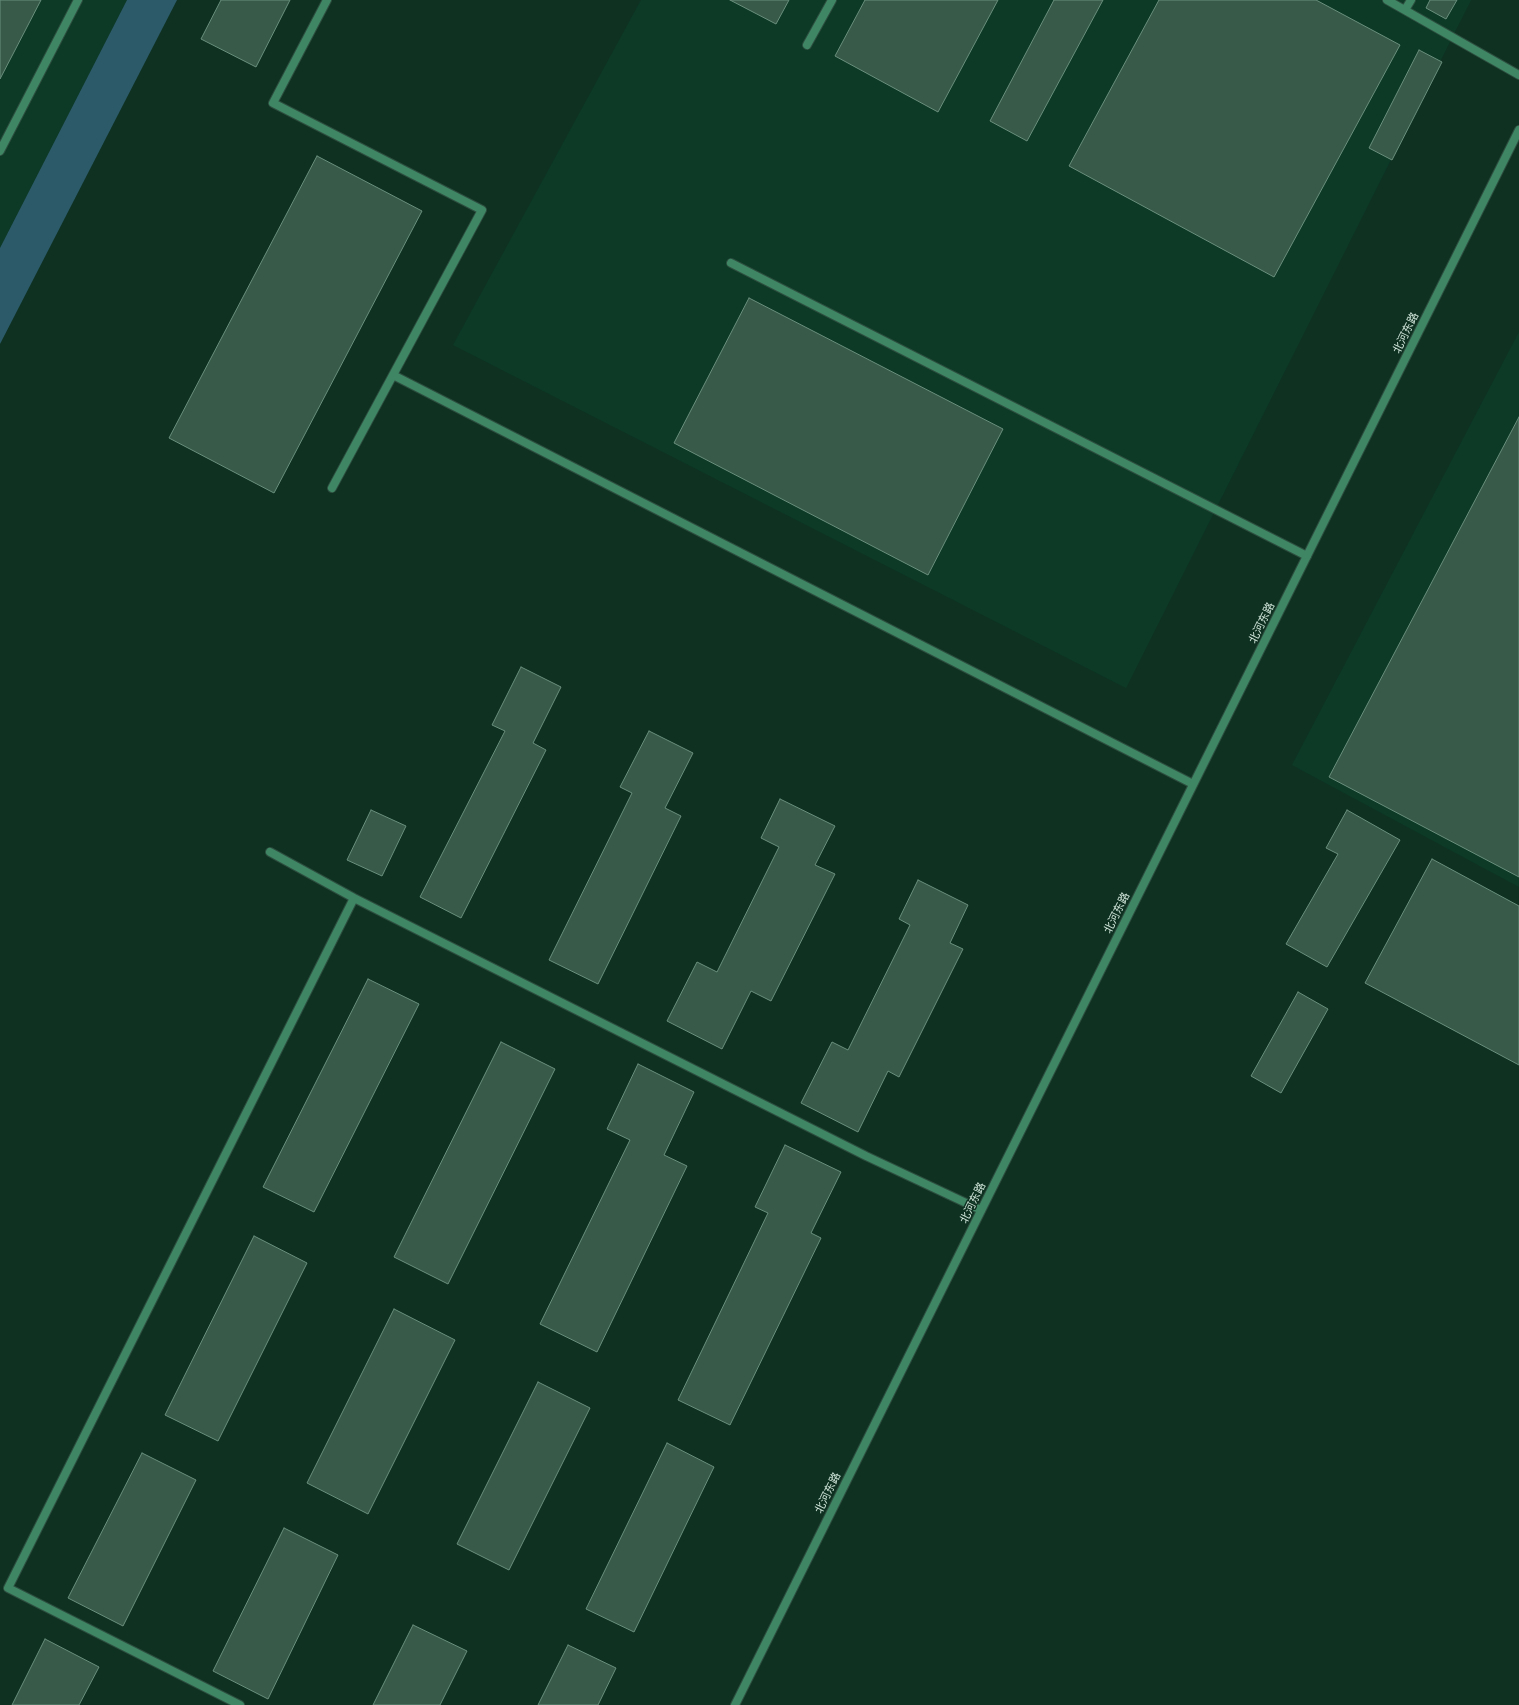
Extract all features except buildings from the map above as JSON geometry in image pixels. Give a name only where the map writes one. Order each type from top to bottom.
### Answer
[{"type":"street","points":[[0,151],[78,0]]},
{"type":"street","points":[[327,0],[273,103],[482,210],[332,488]]},
{"type":"street","points":[[807,45],[832,0]]},
{"type":"street","points":[[1386,0],[1519,75]]},
{"type":"street","points":[[1405,10],[1411,0]]},
{"type":"street","name":"北河东路","points":[[735,1705],[1519,130]]},
{"type":"street","points":[[732,263],[1307,556]]},
{"type":"street","points":[[393,375],[1194,784]]},
{"type":"street","points":[[270,852],[354,898],[866,1156],[981,1210]]},
{"type":"street","points":[[240,1705],[8,1588],[354,898]]},
{"type":"shaded area","points":[[0,0],[127,0],[0,248]]},
{"type":"shaded area","points":[[641,0],[1471,0],[1126,688],[453,345]]},
{"type":"shaded area","points":[[1519,332],[1519,887],[1292,765]]},
{"type":"water","points":[[127,0],[177,0],[0,344],[0,248]]}]
